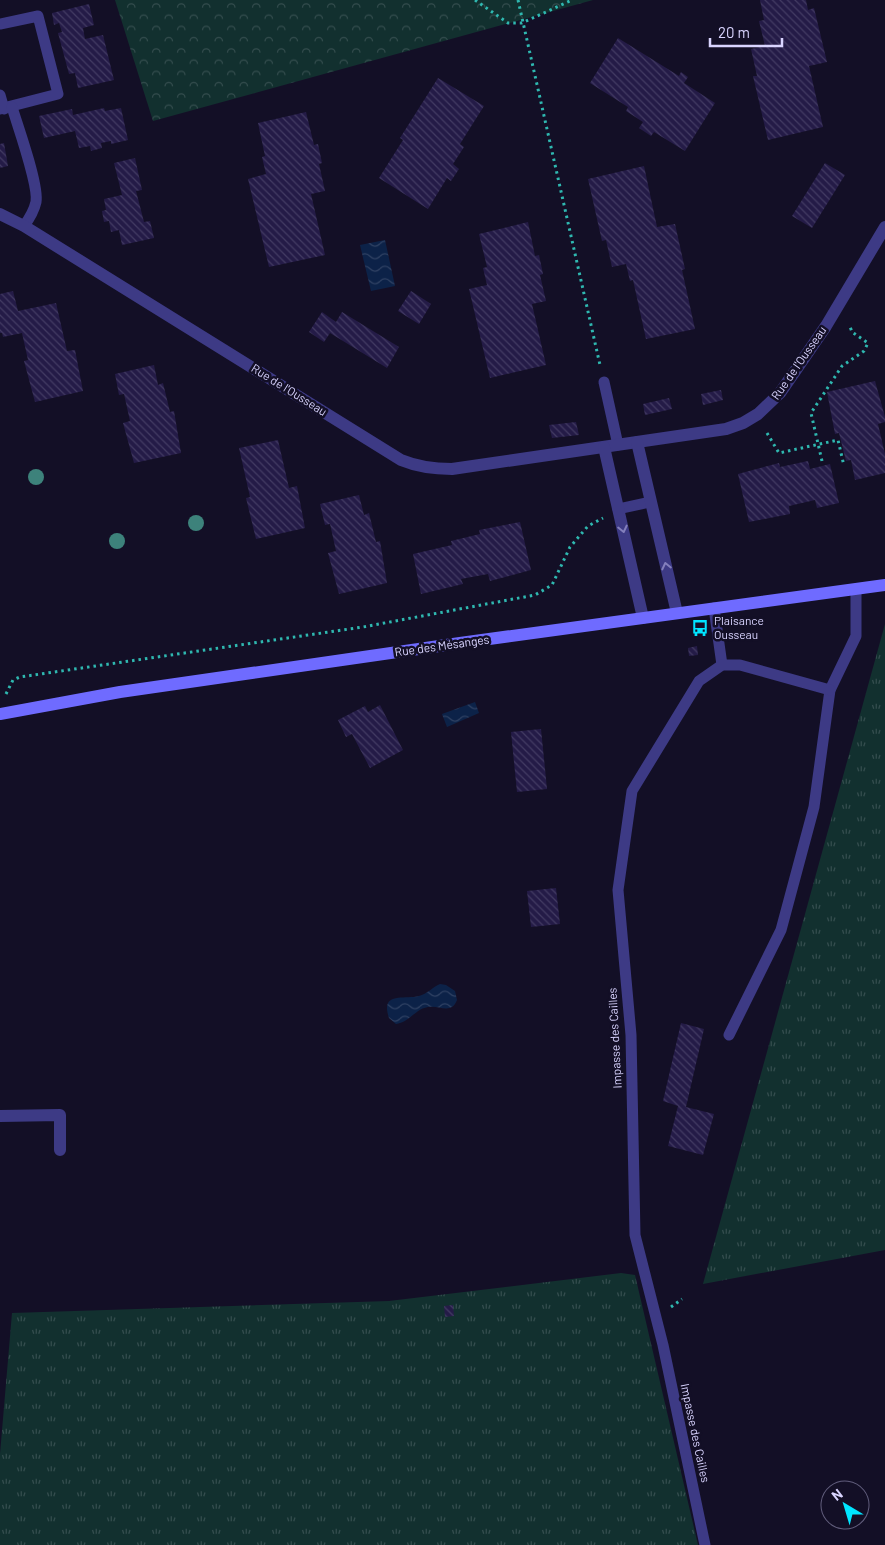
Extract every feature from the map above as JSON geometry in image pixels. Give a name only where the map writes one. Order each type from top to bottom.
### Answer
[{"type":"main road","name":"Rue des Mésanges","points":[[0,714],[120,692],[885,585]]},
{"type":"street","name":"Rue de l'Ousseau","points":[[0,214],[24,226],[402,460],[416,466],[434,469],[452,469],[726,429],[743,423],[768,406],[780,393],[826,326],[885,227]]},
{"type":"street","points":[[637,442],[677,613]]},
{"type":"street","points":[[604,447],[643,618]]},
{"type":"street","points":[[0,1116],[60,1115],[60,1150]]},
{"type":"lane","points":[[0,24],[38,16],[58,94],[5,108]]},
{"type":"lane","points":[[0,95],[35,186],[36,200],[33,211],[24,226]]},
{"type":"lane","points":[[604,382],[618,445]]},
{"type":"lane","points":[[618,509],[650,502]]},
{"type":"lane","points":[[729,1035],[781,930],[814,807],[830,690],[856,636],[856,589]]},
{"type":"lane","points":[[714,608],[722,665],[740,665],[830,690]]},
{"type":"lane","name":"Impasse des Cailles","points":[[705,1545],[663,1345],[635,1235],[631,1035],[618,890],[632,791],[698,681],[722,665]]},
{"type":"path","points":[[475,0],[508,23],[522,23],[572,0]]},
{"type":"path","points":[[518,0],[604,382]]},
{"type":"path","points":[[822,461],[811,413],[842,366],[864,351],[868,343],[852,332],[849,323]]},
{"type":"path","points":[[767,433],[779,453],[838,440],[844,466]]},
{"type":"path","points":[[3,701],[13,680],[20,677],[363,627],[535,595],[552,585],[570,547],[588,526],[618,509]]},
{"type":"green space","points":[[115,0],[593,0],[153,121]]},
{"type":"green space","points":[[885,624],[885,1250],[703,1284]]},
{"type":"green space","points":[[621,1273],[635,1275],[698,1545],[0,1545],[0,1454],[12,1313],[389,1301]]},
{"type":"water","points":[[385,240],[395,286],[371,291],[360,245]]},
{"type":"water","points":[[475,702],[479,713],[447,727],[442,714]]},
{"type":"water","points":[[440,984],[446,985],[455,991],[457,1000],[455,1005],[448,1008],[423,1008],[405,1021],[396,1024],[389,1018],[387,1009],[391,1000],[419,996]]},
{"type":"building","points":[[760,0],[806,0],[808,10],[814,8],[827,62],[809,66],[823,127],[768,140],[753,76],[757,76],[751,49],[765,46],[759,21],[764,20]]},
{"type":"building","points":[[89,4],[94,25],[83,28],[85,39],[103,35],[114,80],[78,88],[75,73],[69,74],[58,33],[62,32],[59,23],[54,25],[52,13]]},
{"type":"building","points":[[618,38],[679,76],[681,72],[688,77],[684,83],[715,103],[685,151],[654,132],[651,136],[639,128],[643,122],[626,111],[628,107],[590,83]]},
{"type":"building","points":[[438,78],[484,106],[460,144],[464,147],[453,164],[459,169],[451,181],[447,178],[428,209],[379,178],[403,140],[400,138]]},
{"type":"building","points":[[104,108],[105,111],[121,108],[128,140],[111,144],[111,141],[101,143],[102,148],[91,151],[90,146],[79,148],[75,131],[44,138],[39,116],[72,109],[73,115]]},
{"type":"building","points":[[306,112],[314,145],[318,144],[322,163],[319,164],[325,191],[311,194],[325,255],[269,267],[248,179],[266,174],[262,157],[265,156],[258,123]]},
{"type":"building","points":[[4,143],[8,166],[0,168],[0,144]]},
{"type":"building","points":[[135,158],[142,190],[136,191],[144,222],[150,221],[154,238],[122,245],[119,230],[111,232],[109,221],[104,222],[102,211],[106,210],[104,199],[122,195],[114,163]]},
{"type":"building","points":[[825,163],[845,175],[812,228],[792,216]]},
{"type":"building","points":[[644,166],[657,227],[675,224],[685,269],[682,270],[695,329],[646,339],[633,280],[630,281],[626,264],[612,267],[606,240],[602,241],[588,179]]},
{"type":"building","points":[[528,222],[535,256],[539,255],[543,274],[540,275],[546,301],[532,304],[546,365],[490,378],[469,289],[487,285],[483,268],[487,267],[479,234]]},
{"type":"building","points":[[13,291],[18,311],[56,303],[67,351],[75,350],[83,391],[35,402],[24,361],[28,360],[22,333],[3,337],[2,333],[0,333],[0,294]]},
{"type":"building","points":[[411,291],[431,304],[419,324],[398,311]]},
{"type":"building","points":[[322,312],[336,322],[342,312],[399,347],[387,368],[330,333],[324,342],[309,332]]},
{"type":"building","points":[[154,365],[158,385],[163,383],[170,412],[174,411],[181,453],[134,463],[123,423],[130,421],[124,394],[119,395],[115,374]]},
{"type":"building","points":[[875,381],[885,417],[885,422],[878,424],[885,454],[885,473],[855,480],[851,460],[846,461],[839,433],[835,434],[827,392]]},
{"type":"building","points":[[721,390],[723,400],[703,405],[701,394]]},
{"type":"building","points":[[669,398],[672,409],[645,415],[643,404]]},
{"type":"building","points":[[576,422],[579,435],[552,438],[549,425]]},
{"type":"building","points":[[278,440],[289,488],[297,486],[305,528],[256,539],[246,498],[250,497],[239,448]]},
{"type":"building","points":[[808,461],[810,469],[830,464],[839,503],[817,508],[815,500],[789,506],[790,514],[749,522],[738,474],[779,463],[780,467]]},
{"type":"building","points":[[359,495],[364,515],[369,513],[376,542],[380,541],[387,583],[339,594],[328,553],[336,551],[330,524],[325,525],[320,504]]},
{"type":"building","points":[[520,522],[531,570],[490,581],[488,574],[461,579],[463,584],[421,594],[413,554],[452,545],[451,541],[480,534],[479,530]]},
{"type":"building","points":[[697,646],[698,655],[689,656],[688,648]]},
{"type":"building","points":[[380,705],[403,750],[370,768],[352,734],[346,737],[338,720],[365,706],[368,712]]},
{"type":"building","points":[[541,729],[547,789],[517,792],[511,732]]},
{"type":"building","points":[[556,888],[560,924],[531,927],[527,891]]},
{"type":"building","points":[[681,1023],[704,1029],[686,1107],[714,1114],[703,1155],[668,1146],[678,1106],[663,1101]]},
{"type":"building","points":[[453,1305],[454,1316],[445,1317],[444,1306]]},
{"type":"place","name":"Plaisance Ousseau","points":[[700,628]]}]
